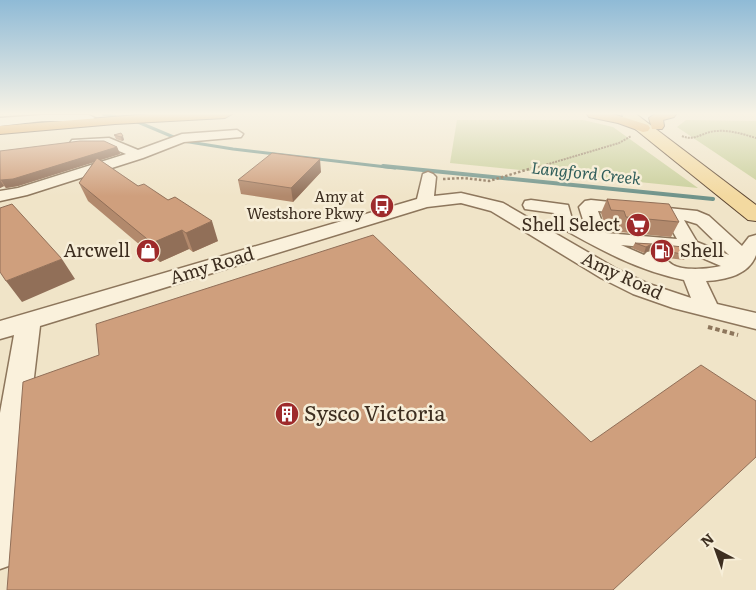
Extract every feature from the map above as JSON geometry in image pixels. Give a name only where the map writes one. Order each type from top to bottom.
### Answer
[{"type":"main road","points":[[670,142],[756,215]]},
{"type":"main road","points":[[676,142],[756,197]]},
{"type":"street","points":[[65,144],[109,142],[138,155]]},
{"type":"street","points":[[0,196],[21,192],[138,155],[173,142]]},
{"type":"street","name":"Amy Road","points":[[0,330],[426,188],[497,207],[608,274],[641,289],[708,309],[751,318]]},
{"type":"street","points":[[594,237],[588,207],[591,205],[691,215],[702,220],[747,254]]},
{"type":"street","points":[[564,222],[624,255],[654,253],[690,246],[747,254]]},
{"type":"street","points":[[677,224],[690,246]]},
{"type":"street","points":[[594,237],[654,253],[692,275],[722,274],[747,254]]},
{"type":"street","points":[[692,275],[708,309]]},
{"type":"street","points":[[0,550],[6,471],[29,321]]},
{"type":"path","points":[[426,188],[445,179],[493,180],[620,142]]},
{"type":"green space","points":[[453,142],[633,142],[698,188],[450,163]]},
{"type":"green space","points":[[699,142],[756,142],[756,180]]},
{"type":"building","points":[[76,142],[105,142],[117,147],[13,179],[0,180],[0,151]]},
{"type":"building","points":[[272,153],[320,159],[291,188],[238,180]]},
{"type":"building","points":[[97,158],[138,186],[144,184],[168,200],[175,197],[212,221],[186,233],[182,230],[152,243],[79,183]]},
{"type":"building","points":[[607,199],[669,204],[679,222],[626,217],[624,211],[611,210]]},
{"type":"building","points":[[12,204],[62,259],[6,281],[0,272],[0,208]]},
{"type":"building","name":"Sysco Victoria","points":[[373,235],[591,442],[701,365],[756,401],[756,457],[613,590],[7,590],[23,382],[99,355],[96,324]]},
{"type":"building","points":[[635,243],[652,244],[646,247]]},
{"type":"building","points":[[664,245],[683,247],[687,255],[671,252]]},
{"type":"waterway","name":"Langford Creek","points":[[186,142],[233,149],[395,168]]},
{"type":"waterway","name":"Langford Creek","points":[[383,166],[713,199]]},
{"type":"place","name":"Amy at Westshore Pkwy","points":[[382,206]]},
{"type":"place","name":"Shell Select","points":[[638,225]]},
{"type":"place","name":"Arcwell","points":[[148,251]]},
{"type":"place","name":"Shell","points":[[662,251]]},
{"type":"place","name":"Sysco Victoria","points":[[287,414]]}]
